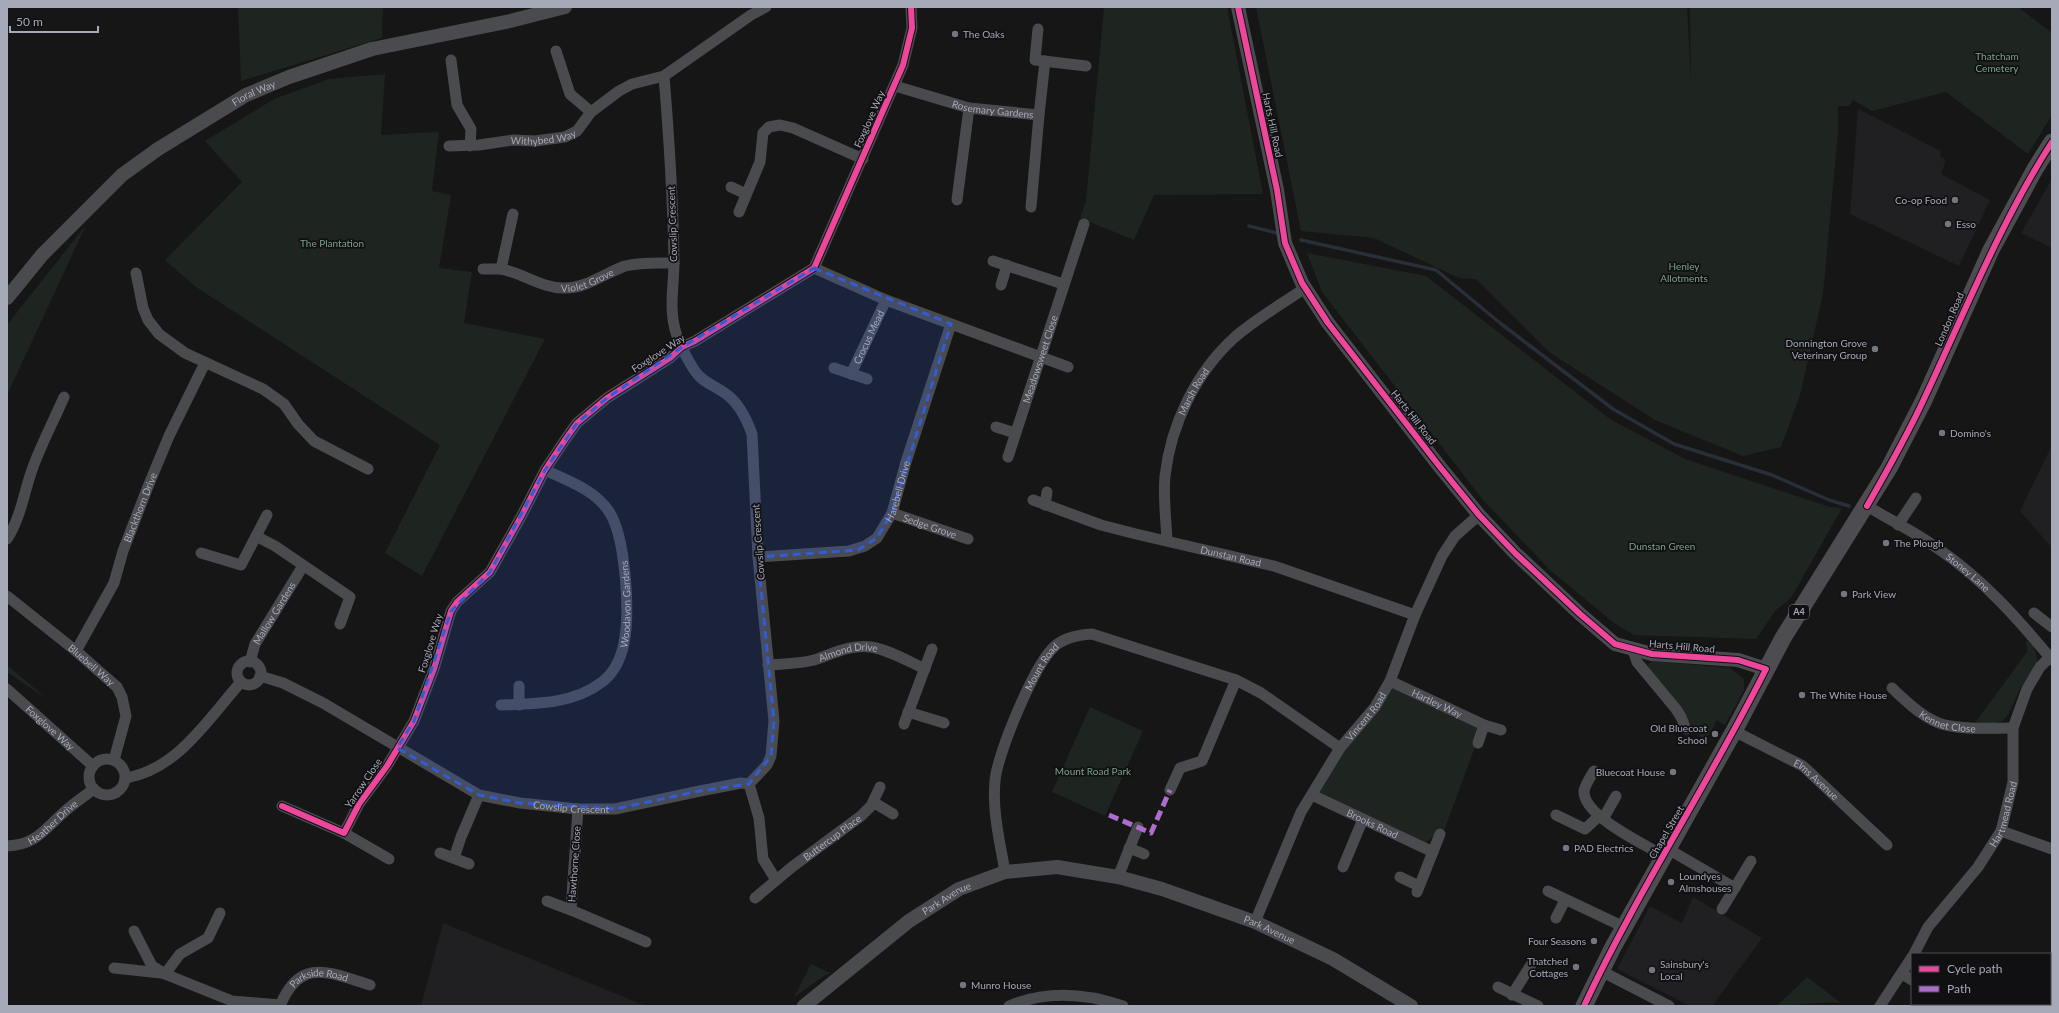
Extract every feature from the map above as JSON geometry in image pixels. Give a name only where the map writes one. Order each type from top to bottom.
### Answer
[{"type":"main road","name":"London Road","points":[[1766,669],[1833,555],[1867,506],[1924,400],[1991,250],[2035,168],[2052,142]]},
{"type":"main road","name":"Chapel Street","points":[[1584,1006],[1600,971],[1734,731],[1766,669]]},
{"type":"street","name":"Floral Way","points":[[7,298],[42,255],[122,176],[158,149],[246,95],[289,77],[372,49],[510,21],[565,7]]},
{"type":"street","points":[[664,76],[751,15],[766,7]]},
{"type":"street","name":"Foxglove Way","points":[[397,748],[414,721],[434,669],[451,611],[457,602],[490,572],[545,470],[578,423],[590,411],[619,389],[670,358],[682,347],[695,341],[814,268],[895,86],[909,44],[912,28],[911,7]]},
{"type":"street","name":"Harts Hill Road","points":[[1238,7],[1277,190],[1280,220],[1285,243],[1305,288],[1328,323],[1479,515],[1515,553],[1580,614],[1616,644],[1633,650],[1652,654],[1738,660],[1766,669]]},
{"type":"street","points":[[1038,29],[1035,60],[1086,66]]},
{"type":"street","points":[[556,51],[570,94],[591,112]]},
{"type":"street","points":[[451,60],[457,105],[471,129],[470,146]]},
{"type":"street","name":"Rosemary Gardens","points":[[895,86],[969,108],[1039,116],[1045,61]]},
{"type":"street","name":"Withybed Way","points":[[450,146],[470,146],[513,140],[535,141],[564,137],[577,131],[591,112],[610,97],[632,84],[664,76]]},
{"type":"street","name":"Cowslip Crescent","points":[[397,748],[479,795],[520,803],[578,809],[615,809],[741,783],[749,784],[767,765],[773,747],[774,721],[758,557],[752,434],[749,424],[740,409],[727,394],[708,384],[697,374],[677,336],[671,308],[674,263],[671,178],[664,76]]},
{"type":"street","points":[[957,200],[969,108]]},
{"type":"street","points":[[1030,207],[1039,116]]},
{"type":"street","points":[[739,212],[760,162],[763,133],[769,127],[780,126],[793,128],[863,159]]},
{"type":"street","points":[[731,187],[746,194]]},
{"type":"street","points":[[501,269],[513,214]]},
{"type":"street","name":"Meadowsweet Close","points":[[1008,457],[1063,284],[1084,224]]},
{"type":"street","points":[[993,261],[1063,284]]},
{"type":"street","name":"Violet Grove","points":[[483,269],[501,269],[522,274],[546,286],[566,288],[597,280],[626,266],[637,264],[674,263]]},
{"type":"street","points":[[1000,285],[1007,266]]},
{"type":"street","points":[[814,268],[886,300],[1068,367]]},
{"type":"street","points":[[136,273],[143,308],[148,320],[158,334],[185,353],[263,389],[284,404],[298,424],[314,441],[368,469]]},
{"type":"street","name":"Marsh Road","points":[[1167,540],[1165,476],[1173,438],[1190,393],[1212,362],[1235,338],[1305,288]]},
{"type":"street","name":"Crocus Mead","points":[[851,374],[886,300]]},
{"type":"street","name":"Harebell Drive","points":[[758,557],[858,550],[877,538],[892,513],[906,462],[951,324]]},
{"type":"street","name":"Blackthorn Drive","points":[[76,651],[114,582],[123,551],[169,436],[205,363]]},
{"type":"street","name":"Crocus Mead","points":[[834,368],[867,379]]},
{"type":"street","points":[[7,539],[16,524],[22,497],[33,466],[64,397]]},
{"type":"street","points":[[996,427],[1015,433]]},
{"type":"street","name":"Woodavon Gardens","points":[[501,706],[554,702],[602,683],[610,675],[620,658],[625,636],[626,600],[621,544],[616,526],[609,511],[598,498],[584,488],[545,470]]},
{"type":"street","points":[[1045,505],[1047,492]]},
{"type":"street","points":[[1898,525],[1916,498]]},
{"type":"street","name":"Dunstan Road","points":[[1033,500],[1101,524],[1274,566],[1415,615]]},
{"type":"street","name":"Stoney Lane","points":[[1867,506],[1938,548],[1970,573],[2011,611],[2051,659]]},
{"type":"street","name":"Sedge Grove","points":[[892,513],[968,539]]},
{"type":"street","points":[[201,553],[241,565],[267,515]]},
{"type":"street","name":"Vincent Road","points":[[1255,922],[1301,812],[1340,748],[1375,707],[1390,681],[1415,615],[1448,546],[1463,529],[1479,515]]},
{"type":"street","points":[[256,536],[275,546],[350,597],[340,624]]},
{"type":"street","name":"Mallow Gardens","points":[[250,662],[255,644],[303,566]]},
{"type":"street","name":"Bluebell Way","points":[[7,596],[76,651],[117,688],[122,697],[125,708],[125,721],[114,760]]},
{"type":"street","points":[[2034,613],[2052,627]]},
{"type":"street","name":"Mount Road","points":[[1005,872],[995,803],[994,781],[997,768],[1014,718],[1048,653],[1055,645],[1074,636],[1092,634],[1236,680],[1261,693],[1340,748]]},
{"type":"street","name":"Almond Drive","points":[[768,665],[792,664],[813,660],[837,651],[869,647],[881,649],[925,669]]},
{"type":"street","points":[[904,724],[932,649]]},
{"type":"street","points":[[1633,650],[1637,662],[1676,709],[1686,729]]},
{"type":"street","name":"Hartmead Road","points":[[1915,953],[1928,927],[1978,867],[2001,831],[2012,782],[2013,728],[2027,689],[2040,667],[2051,659]]},
{"type":"street","points":[[250,662],[258,666],[260,676],[252,685],[241,682],[237,675],[238,668],[244,663],[250,662]]},
{"type":"street","points":[[260,676],[283,683],[323,703],[397,748]]},
{"type":"street","points":[[1170,790],[1180,768],[1202,761],[1236,680]]},
{"type":"street","name":"Hartley Way","points":[[1390,681],[1484,725],[1501,730]]},
{"type":"street","points":[[126,778],[151,771],[170,760],[184,747],[241,682]]},
{"type":"street","points":[[519,686],[519,705]]},
{"type":"street","name":"Kennet Close","points":[[1892,688],[1931,719],[1945,725],[1966,728],[2013,728]]},
{"type":"street","name":"Foxglove Way","points":[[7,689],[93,766]]},
{"type":"street","points":[[908,712],[944,723]]},
{"type":"street","points":[[1478,743],[1484,725]]},
{"type":"street","name":"Elms Avenue","points":[[1734,731],[1803,766],[1887,845]]},
{"type":"street","name":"Yarrow Close","points":[[344,834],[359,804],[387,766],[397,748]]},
{"type":"street","points":[[105,759],[114,760],[123,767],[126,778],[124,785],[114,794],[100,793],[94,789],[89,778],[93,766],[105,759]]},
{"type":"street","points":[[1594,771],[1584,790],[1587,802],[1600,818],[1735,888]]},
{"type":"street","points":[[749,784],[758,818],[763,859],[776,880]]},
{"type":"street","name":"Buttercup Place","points":[[755,898],[776,880],[861,816],[873,802],[880,787]]},
{"type":"street","name":"Heather Drive","points":[[7,846],[25,844],[35,838],[70,807],[94,789]]},
{"type":"street","points":[[454,858],[460,837],[479,795]]},
{"type":"street","name":"Brooks Road","points":[[1312,795],[1433,852]]},
{"type":"street","points":[[1556,815],[1585,829],[1600,818],[1616,796]]},
{"type":"street","points":[[873,802],[893,814]]},
{"type":"street","points":[[282,806],[344,834],[389,859]]},
{"type":"street","name":"Hawthorne Close","points":[[578,809],[571,910],[646,942]]},
{"type":"street","points":[[1343,867],[1363,819]]},
{"type":"street","points":[[1118,877],[1138,827]]},
{"type":"street","points":[[2001,831],[2052,849]]},
{"type":"street","points":[[1400,877],[1418,889],[1440,834]]},
{"type":"street","points":[[1129,848],[1144,854]]},
{"type":"street","points":[[440,853],[469,864]]},
{"type":"street","points":[[1722,909],[1751,861]]},
{"type":"street","name":"Park Avenue","points":[[804,1006],[933,904],[959,889],[1005,872],[1057,867],[1118,877],[1192,898],[1255,922],[1333,959],[1404,1004]]},
{"type":"street","points":[[1548,891],[1565,900],[1600,914],[1624,927]]},
{"type":"street","points":[[1556,918],[1565,900]]},
{"type":"street","points":[[547,901],[571,910]]},
{"type":"street","points":[[165,974],[180,954],[208,938],[220,913]]},
{"type":"street","points":[[134,931],[152,966],[165,974],[232,1001],[280,1006]]},
{"type":"street","points":[[1880,1006],[1907,977],[1911,961]]},
{"type":"street","points":[[1512,995],[1531,965]]},
{"type":"street","points":[[114,968],[165,974]]},
{"type":"street","points":[[1600,971],[1669,1006]]},
{"type":"street","name":"Parkside Road","points":[[280,1006],[288,988],[293,982],[311,974],[331,974],[370,985]]},
{"type":"street","points":[[1498,987],[1512,995],[1538,1006]]},
{"type":"street","points":[[1009,1006],[1060,994],[1082,995],[1123,1006]]},
{"type":"highlighted area","points":[[814,268],[951,324],[892,513],[877,538],[858,550],[758,557],[774,721],[771,756],[749,784],[700,791],[615,809],[520,803],[479,795],[397,748],[414,721],[451,611],[490,572],[545,470],[577,423],[607,398],[682,347]]},
{"type":"shaded area","points":[[1858,109],[1941,151],[1940,157],[1946,160],[1941,174],[1990,200],[1959,266],[1850,214]]},
{"type":"shaded area","points":[[2052,179],[2052,248],[2021,233]]},
{"type":"shaded area","points":[[2052,445],[2052,548],[2020,511]]},
{"type":"shaded area","points":[[1693,897],[1762,938],[1712,1006],[1690,1006],[1617,969],[1650,906],[1682,923]]},
{"type":"shaded area","points":[[443,923],[646,1006],[421,1006]]},
{"type":"green space","points":[[238,7],[383,7],[382,38],[241,81]]},
{"type":"green space","points":[[1104,7],[1227,7],[1263,194],[1154,195],[1134,240],[1080,218],[1086,201]]},
{"type":"green space","points":[[1256,7],[1687,7],[1691,82],[1690,7],[2018,7],[2052,33],[2052,115],[2028,154],[1946,92],[1872,111],[1853,100],[1849,106],[1838,106],[1838,132],[1823,294],[1800,395],[1781,447],[1743,456],[1655,420],[1549,352],[1476,279],[1459,278],[1374,238],[1301,231]]},
{"type":"green space","name":"The Plantation","points":[[385,74],[381,135],[439,132],[432,191],[451,195],[439,268],[472,272],[464,323],[545,339],[422,576],[385,553],[440,445],[196,287],[165,260],[242,182],[205,141],[274,99],[329,79]]},
{"type":"green space","points":[[86,225],[7,395],[7,325]]},
{"type":"green space","name":"Dunstan Green","points":[[1307,253],[1426,276],[1610,419],[1685,459],[1830,507],[1842,508],[1791,598],[1776,610],[1756,639],[1634,635],[1614,623],[1551,571],[1483,500],[1322,292]]},
{"type":"green space","points":[[2026,641],[2033,647],[2038,662],[2021,687],[2008,714],[2001,721],[1995,723],[1975,723],[2027,652]]},
{"type":"green space","points":[[1653,661],[1730,668],[1744,679],[1744,690],[1725,725],[1717,720],[1704,743],[1671,695],[1649,669],[1648,664]]},
{"type":"green space","points":[[7,665],[47,699],[7,672]]},
{"type":"green space","points":[[1389,681],[1483,725],[1441,839],[1433,836],[1426,843],[1312,795]]},
{"type":"green space","name":"Mount Road Park","points":[[1090,707],[1143,731],[1105,816],[1052,792]]},
{"type":"green space","points":[[811,964],[832,974],[827,974],[794,997]]},
{"type":"green space","points":[[1807,977],[1841,1003],[1777,1006]]},
{"type":"waterway","points":[[1249,226],[1281,234]]},
{"type":"waterway","points":[[1301,240],[1436,270],[1500,323],[1613,409],[1674,444],[1772,475],[1829,500],[1849,506]]},
{"type":"marked path","points":[[1109,815],[1151,833],[1170,790]]},
{"type":"cycle path","points":[[282,806],[344,833],[359,804],[387,766],[414,721],[434,669],[451,611],[457,602],[490,572],[545,470],[577,423],[607,398],[670,358],[682,347],[695,341],[814,268],[903,65],[912,28],[911,7]]},
{"type":"cycle path","points":[[1238,7],[1277,190],[1285,243],[1302,283],[1328,323],[1440,467],[1479,515],[1515,553],[1580,614],[1615,644],[1652,654],[1738,660],[1766,669],[1721,753],[1627,920],[1584,1006]]},
{"type":"cycle path","points":[[1867,506],[1897,453],[1917,413],[1999,236],[2033,173],[2052,142]]},
{"type":"place","name":"The Oaks","points":[[955,34]]},
{"type":"place","name":"Co-op Food","points":[[1955,200]]},
{"type":"place","name":"Esso","points":[[1948,224]]},
{"type":"place","name":"Donnington Grove Veterinary Group","points":[[1875,349]]},
{"type":"place","name":"Domino's","points":[[1942,433]]},
{"type":"place","name":"The Plough","points":[[1886,543]]},
{"type":"place","name":"Park View","points":[[1844,594]]},
{"type":"place","name":"The White House","points":[[1802,695]]},
{"type":"place","name":"Old Bluecoat School","points":[[1715,734]]},
{"type":"place","name":"Bluecoat House","points":[[1673,772]]},
{"type":"place","name":"PAD Electrics","points":[[1566,848]]},
{"type":"place","name":"Loundyes Almshouses","points":[[1671,882]]},
{"type":"place","name":"Four Seasons","points":[[1594,941]]},
{"type":"place","name":"Thatched Cottages","points":[[1576,967]]},
{"type":"place","name":"Sainsbury's Local","points":[[1652,970]]},
{"type":"place","name":"Munro House","points":[[963,985]]},
{"type":"park label","name":"Thatcham Cemetery","points":[[1997,62]]},
{"type":"park label","name":"Henley Allotments","points":[[1684,272]]}]
